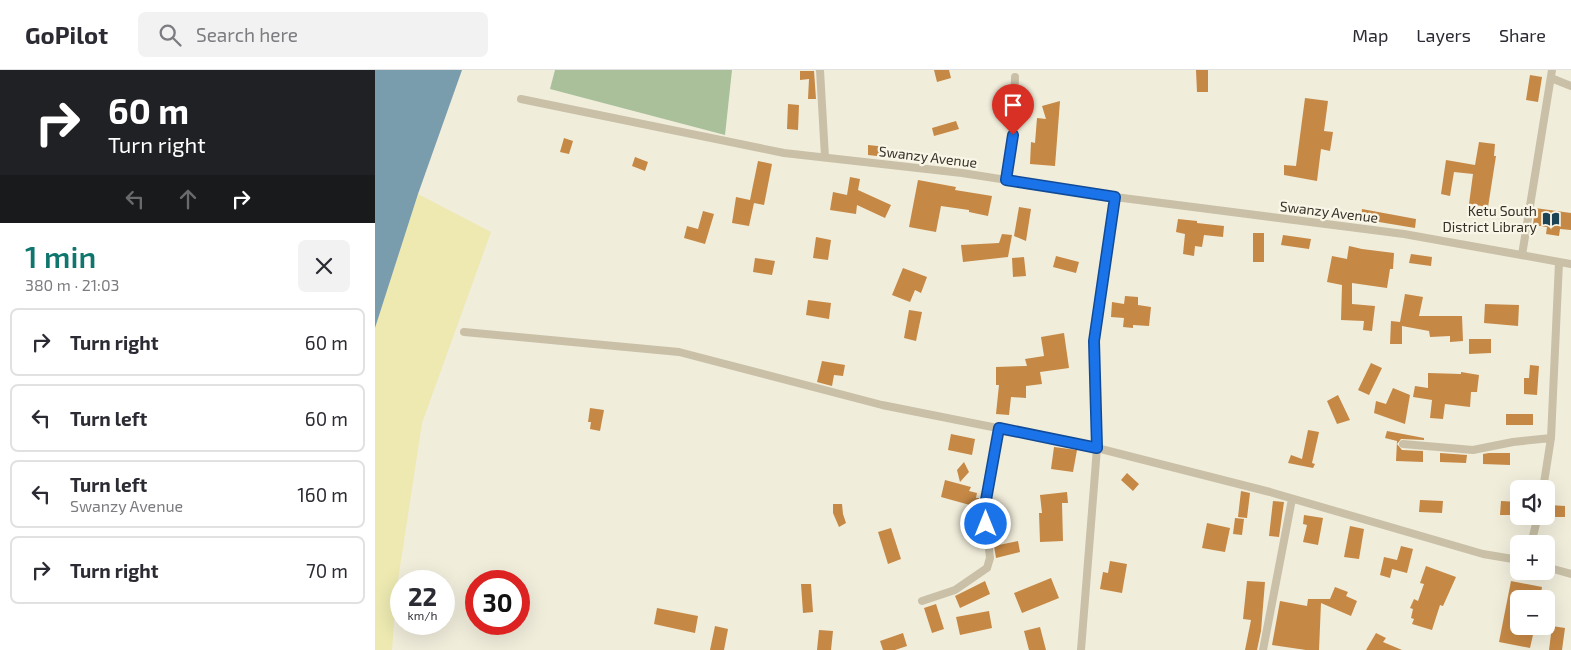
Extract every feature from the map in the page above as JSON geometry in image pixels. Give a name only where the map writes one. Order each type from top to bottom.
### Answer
[{"type":"street","points":[[820,70],[825,157]]},
{"type":"street","points":[[1522,255],[1551,74],[1571,86]]},
{"type":"street","points":[[1006,180],[1013,135],[1015,77]]},
{"type":"street","name":"Swanzy Avenue","points":[[521,99],[784,153],[962,173],[1115,197],[1403,234],[1571,264]]},
{"type":"street","points":[[1081,650],[1097,448],[1094,341],[1115,197]]},
{"type":"street","points":[[1544,480],[1551,438],[1559,262]]},
{"type":"street","points":[[464,332],[679,352],[882,405],[1097,448],[1292,499],[1483,554],[1510,558]]},
{"type":"street","points":[[922,601],[955,590],[987,568],[990,558],[986,524],[986,500],[999,428]]},
{"type":"street","points":[[1403,444],[1473,450],[1513,442],[1551,438]]},
{"type":"street","points":[[1263,650],[1292,499]]},
{"type":"street","points":[[1555,570],[1571,574]]},
{"type":"green space","points":[[555,70],[732,70],[725,135],[550,89]]},
{"type":"sand","points":[[418,194],[491,232],[422,423],[400,570],[390,570],[390,635],[393,635],[392,650],[375,650],[375,328]]},
{"type":"water","points":[[375,70],[462,70],[418,194],[375,328]]},
{"type":"building","points":[[934,70],[949,70],[951,78],[937,82]]},
{"type":"building","points":[[1196,70],[1208,70],[1208,92],[1197,92]]},
{"type":"building","points":[[800,71],[814,71],[816,99],[808,99],[809,79],[800,80]]},
{"type":"building","points":[[1530,75],[1542,77],[1538,102],[1526,100]]},
{"type":"building","points":[[1305,98],[1328,101],[1324,131],[1333,132],[1330,151],[1321,149],[1317,181],[1284,175],[1284,165],[1296,166]]},
{"type":"building","points":[[1060,101],[1055,166],[1030,164],[1031,142],[1035,143],[1037,118],[1046,119],[1042,106]]},
{"type":"building","points":[[788,104],[799,105],[798,130],[787,129]]},
{"type":"building","points":[[956,121],[959,129],[934,136],[932,128]]},
{"type":"building","points":[[564,138],[573,141],[569,154],[560,152]]},
{"type":"building","points":[[1479,142],[1495,144],[1494,156],[1496,156],[1488,207],[1469,204],[1473,174],[1454,172],[1450,196],[1441,194],[1446,160],[1475,165]]},
{"type":"building","points":[[868,145],[887,147],[886,157],[868,155]]},
{"type":"building","points":[[635,157],[648,162],[645,171],[632,166]]},
{"type":"building","points":[[758,161],[772,164],[764,205],[754,203],[749,226],[732,223],[736,197],[750,200]]},
{"type":"building","points":[[850,177],[860,179],[858,190],[891,205],[885,218],[857,205],[856,214],[830,210],[833,192],[847,195]]},
{"type":"building","points":[[918,180],[956,187],[955,190],[992,196],[988,216],[969,212],[969,210],[941,206],[936,232],[909,227]]},
{"type":"building","points":[[1019,207],[1031,209],[1026,241],[1014,236]]},
{"type":"building","name":"Ketu South District Library","points":[[1535,208],[1571,213],[1571,230],[1560,229],[1559,236],[1546,234],[1547,227],[1533,225]]},
{"type":"building","points":[[1362,209],[1416,219],[1415,228],[1361,219]]},
{"type":"building","points":[[703,211],[714,214],[705,244],[684,238],[687,226],[698,229]]},
{"type":"building","points":[[1178,219],[1224,226],[1223,237],[1204,235],[1202,247],[1195,246],[1194,256],[1183,254],[1185,234],[1176,232]]},
{"type":"building","points":[[1253,233],[1264,233],[1264,262],[1253,262]]},
{"type":"building","points":[[1002,234],[1012,235],[1008,257],[963,262],[961,245],[999,243]]},
{"type":"building","points":[[1283,235],[1311,239],[1309,249],[1281,245]]},
{"type":"building","points":[[816,237],[831,240],[828,260],[813,258]]},
{"type":"building","points":[[1349,246],[1394,253],[1393,269],[1390,269],[1387,288],[1352,283],[1352,304],[1375,306],[1372,331],[1363,330],[1364,321],[1341,320],[1342,285],[1327,282],[1332,256],[1347,259]]},
{"type":"building","points":[[1411,254],[1432,257],[1431,266],[1409,263]]},
{"type":"building","points":[[1056,256],[1079,262],[1076,273],[1053,267]]},
{"type":"building","points":[[1024,257],[1026,276],[1013,277],[1012,258]]},
{"type":"building","points":[[755,258],[775,261],[772,275],[753,272]]},
{"type":"building","points":[[903,268],[927,277],[921,293],[915,290],[910,302],[892,295]]},
{"type":"building","points":[[1405,294],[1423,297],[1419,316],[1462,316],[1463,341],[1450,342],[1450,336],[1430,337],[1429,331],[1402,326],[1402,344],[1390,344],[1391,321],[1400,322]]},
{"type":"building","points":[[1125,296],[1138,297],[1138,305],[1151,307],[1149,326],[1133,325],[1133,328],[1123,327],[1124,318],[1111,317],[1112,302],[1124,304]]},
{"type":"building","points":[[808,300],[831,303],[829,319],[806,315]]},
{"type":"building","points":[[1485,304],[1519,305],[1518,326],[1484,323]]},
{"type":"building","points":[[909,310],[922,312],[916,341],[904,338]]},
{"type":"building","points":[[1064,333],[1069,368],[1040,372],[1042,384],[1026,386],[1026,398],[1011,397],[1009,415],[996,414],[999,385],[996,385],[996,367],[1027,366],[1025,359],[1044,356],[1041,337]]},
{"type":"building","points":[[1469,339],[1491,339],[1491,353],[1469,354]]},
{"type":"building","points":[[822,361],[845,365],[843,376],[834,375],[832,386],[817,382]]},
{"type":"building","points":[[1371,363],[1382,368],[1369,395],[1358,390]]},
{"type":"building","points":[[1530,365],[1539,366],[1537,395],[1524,394],[1524,378],[1529,378]]},
{"type":"building","points":[[1461,372],[1479,375],[1477,392],[1471,392],[1470,407],[1445,404],[1443,419],[1430,418],[1432,400],[1413,397],[1415,386],[1428,388],[1428,373],[1461,374]]},
{"type":"building","points":[[1393,388],[1410,395],[1405,424],[1374,413],[1376,401],[1386,404]]},
{"type":"building","points":[[1338,395],[1350,420],[1337,424],[1327,401]]},
{"type":"building","points":[[590,408],[604,410],[600,431],[590,429],[591,422],[588,422]]},
{"type":"building","points":[[1506,414],[1533,414],[1533,425],[1506,425]]},
{"type":"building","points":[[1308,430],[1319,432],[1312,463],[1315,464],[1313,468],[1288,463],[1291,455],[1302,459]]},
{"type":"building","points":[[1387,431],[1424,438],[1424,440],[1401,439],[1397,444],[1402,450],[1423,451],[1423,462],[1396,461],[1397,441],[1385,438]]},
{"type":"building","points":[[951,434],[975,439],[972,455],[948,450]]},
{"type":"building","points":[[1054,447],[1077,450],[1073,472],[1051,469]]},
{"type":"building","points":[[1440,453],[1467,455],[1466,463],[1440,462]]},
{"type":"building","points":[[1510,453],[1510,465],[1483,464],[1483,454]]},
{"type":"building","points":[[964,462],[969,472],[960,482],[957,470]]},
{"type":"building","points":[[1127,473],[1139,484],[1133,491],[1121,480]]},
{"type":"building","points":[[945,480],[971,487],[969,491],[977,493],[976,498],[979,498],[977,507],[941,497]]},
{"type":"building","points":[[1241,491],[1250,493],[1247,518],[1238,517]]},
{"type":"building","points":[[1067,492],[1068,503],[1062,503],[1063,541],[1040,542],[1039,513],[1042,513],[1040,495]]},
{"type":"building","points":[[1420,500],[1443,501],[1442,513],[1419,512]]},
{"type":"building","points":[[1273,501],[1284,502],[1279,537],[1269,536]]},
{"type":"building","points":[[1501,501],[1510,502],[1510,515],[1500,515]]},
{"type":"building","points":[[833,504],[842,504],[846,523],[839,527],[833,513]]},
{"type":"building","points":[[1555,505],[1565,506],[1565,517],[1555,517]]},
{"type":"building","points":[[1304,515],[1323,518],[1318,545],[1303,542],[1307,525],[1303,524]]},
{"type":"building","points":[[1235,518],[1244,519],[1242,535],[1233,534]]},
{"type":"building","points":[[1207,523],[1230,528],[1225,552],[1202,548]]},
{"type":"building","points":[[1350,526],[1364,529],[1359,559],[1344,557]]},
{"type":"building","points":[[891,528],[901,559],[888,564],[878,532]]},
{"type":"building","points":[[1018,541],[1020,552],[996,558],[994,546]]},
{"type":"building","points":[[1401,546],[1413,549],[1407,573],[1392,569],[1390,578],[1380,575],[1384,557],[1397,560]]},
{"type":"building","points":[[1110,561],[1127,564],[1122,593],[1100,589],[1103,572],[1108,573]]},
{"type":"building","points":[[1426,566],[1456,577],[1443,606],[1440,605],[1432,630],[1412,624],[1414,619],[1411,618],[1413,609],[1410,608],[1414,599],[1418,601],[1424,584],[1420,583]]},
{"type":"building","points":[[1051,578],[1059,598],[1022,613],[1014,593]]},
{"type":"building","points":[[985,581],[990,594],[960,608],[955,596]]},
{"type":"building","points":[[1247,581],[1265,582],[1261,631],[1257,650],[1245,650],[1251,620],[1243,619]]},
{"type":"building","points":[[1511,581],[1542,587],[1542,590],[1510,590],[1510,635],[1533,635],[1530,648],[1499,642]]},
{"type":"building","points":[[801,584],[811,584],[813,612],[803,613]]},
{"type":"building","points":[[1335,587],[1348,592],[1346,596],[1357,601],[1351,616],[1321,603],[1319,650],[1272,645],[1280,601],[1307,606],[1308,599],[1330,599]]},
{"type":"building","points":[[936,604],[944,629],[932,633],[924,608]]},
{"type":"building","points":[[657,608],[698,616],[695,633],[654,624]]},
{"type":"building","points":[[989,611],[992,628],[960,635],[956,617]]},
{"type":"building","points":[[715,626],[728,629],[724,650],[710,650]]},
{"type":"building","points":[[1555,626],[1565,628],[1562,650],[1549,650],[1551,635],[1555,635]]},
{"type":"building","points":[[1040,627],[1046,650],[1029,650],[1024,631]]},
{"type":"building","points":[[819,630],[833,631],[831,650],[817,650]]},
{"type":"building","points":[[903,633],[907,646],[895,650],[883,650],[880,641]]},
{"type":"building","points":[[1376,633],[1386,638],[1383,642],[1402,650],[1366,650]]},
{"type":"place","name":"Ketu South District Library","points":[[1551,219]]},
{"type":"route","points":[[986,524],[986,500],[999,428],[1097,448],[1094,341],[1115,197],[1006,180],[1013,135]]}]
